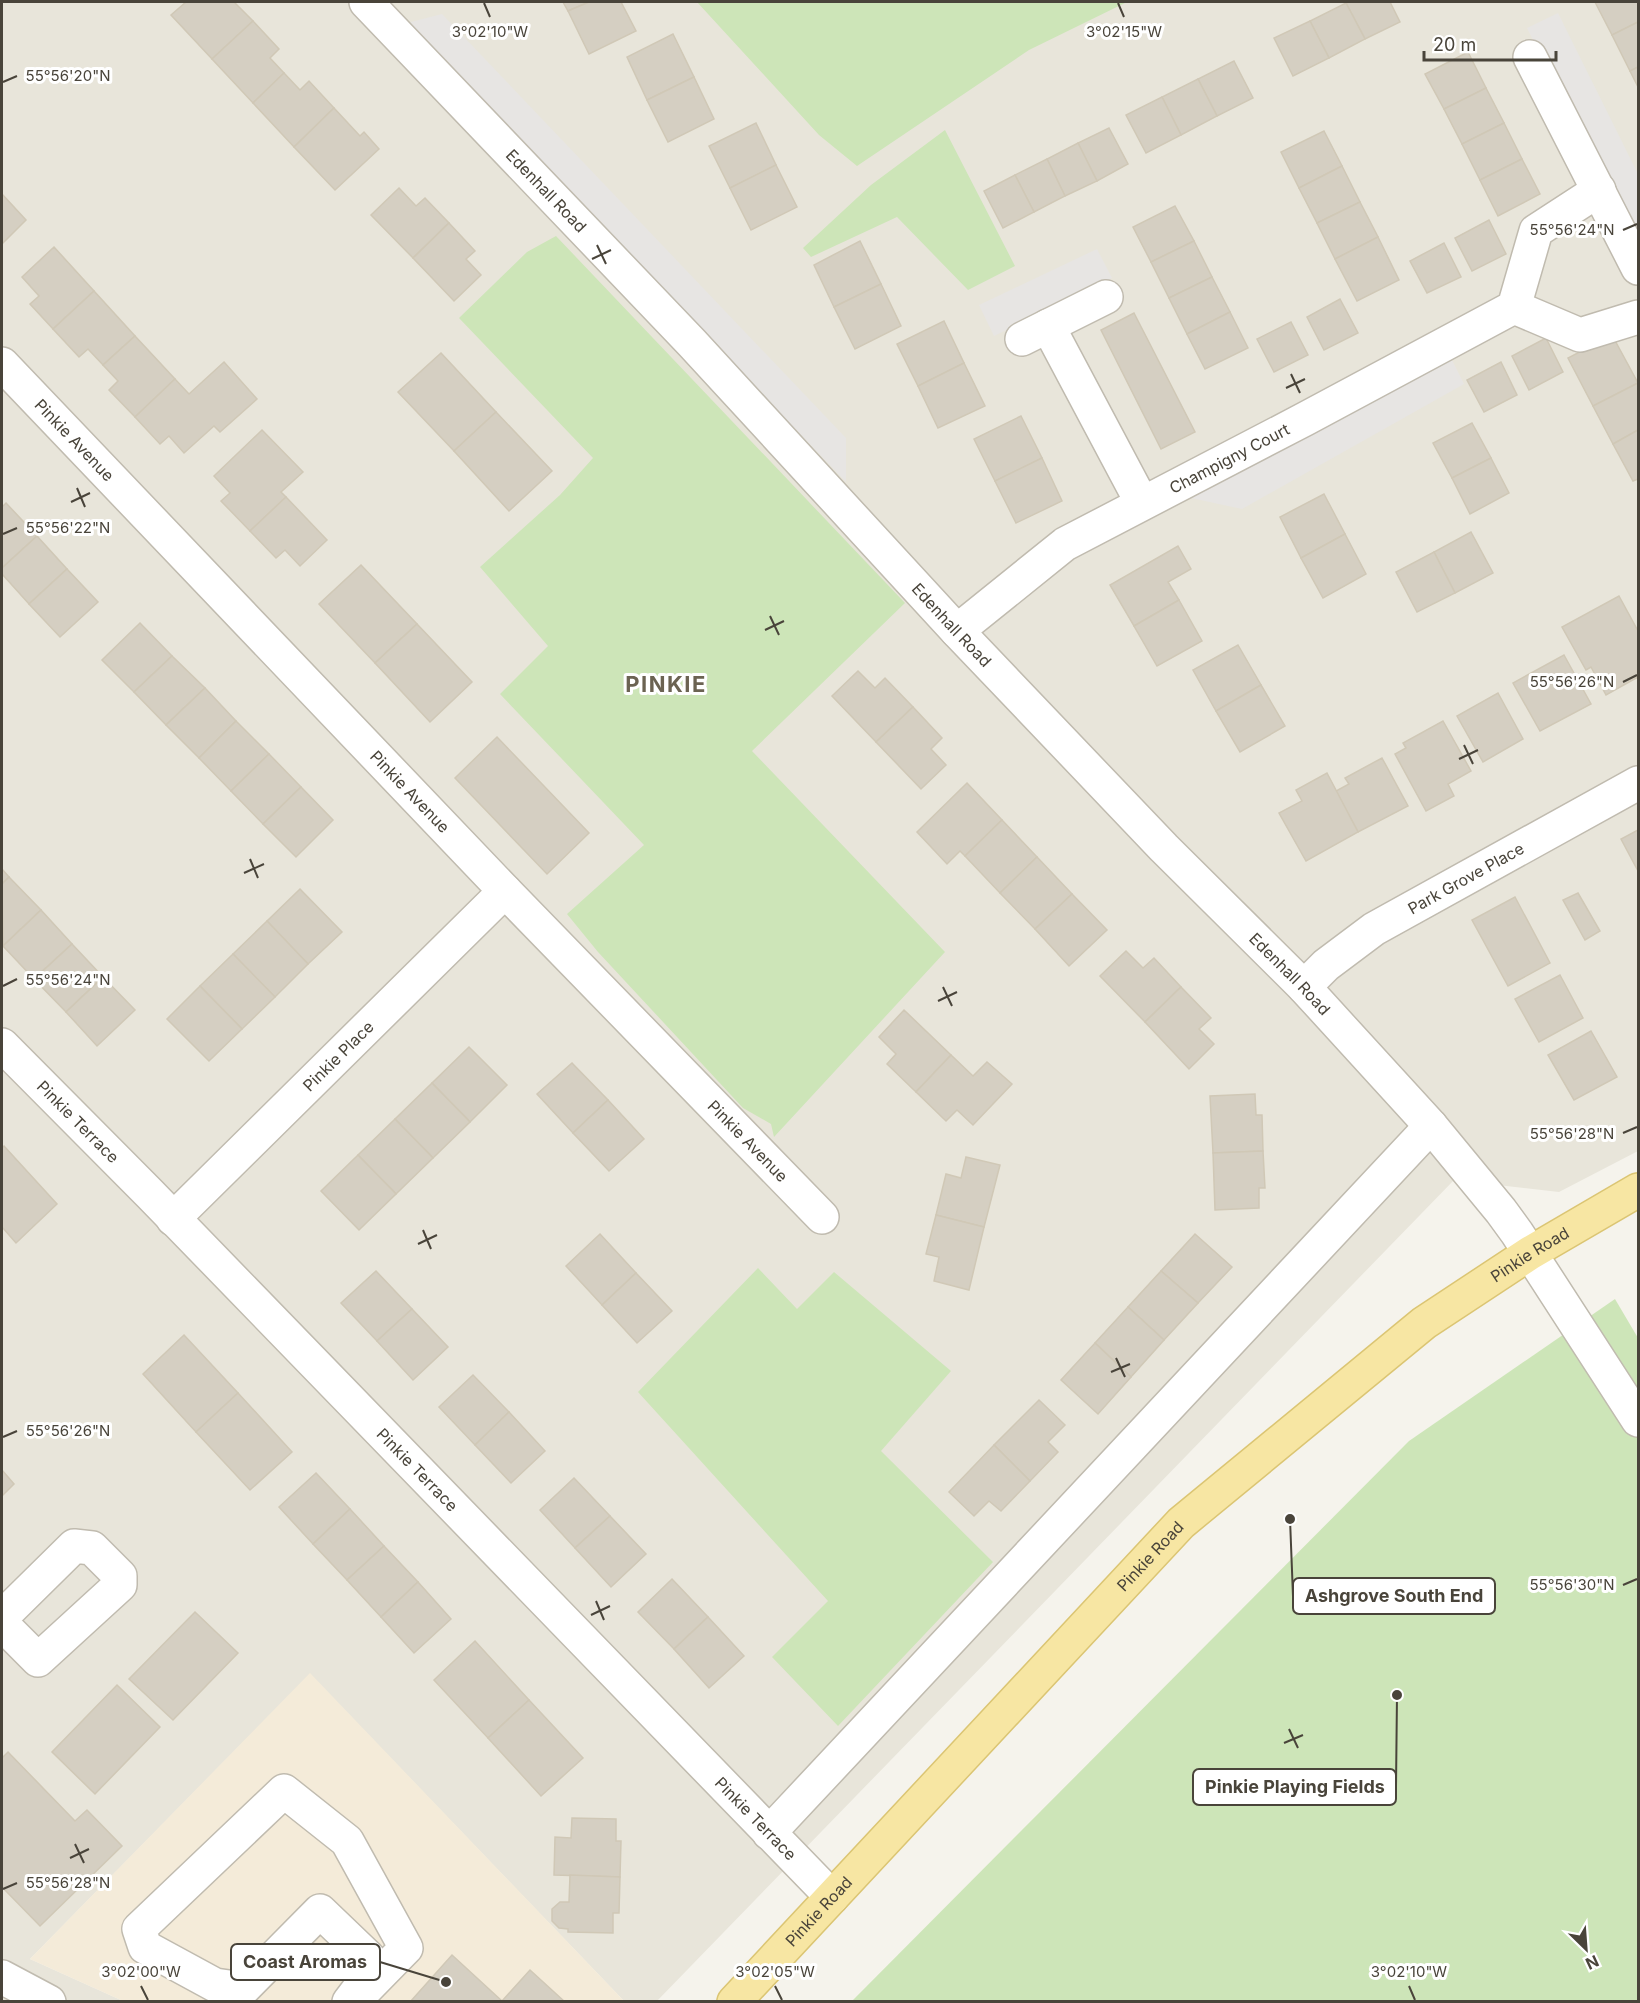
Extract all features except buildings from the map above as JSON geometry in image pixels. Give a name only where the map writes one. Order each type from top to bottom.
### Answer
[{"type":"main road","name":"Pinkie Road","points":[[734,2001],[1181,1523],[1424,1323],[1530,1253],[1638,1190]]},
{"type":"street","name":"Edenhall Road","points":[[366,2],[692,343],[957,631],[1164,848],[1304,987],[1431,1126],[1501,1211],[1638,1420]]},
{"type":"street","points":[[1530,57],[1638,268]]},
{"type":"street","points":[[1599,190],[1536,231],[1514,307],[1580,336],[1638,317]]},
{"type":"street","points":[[1106,297],[1035,332],[1142,503]]},
{"type":"street","name":"Champigny Court","points":[[957,631],[1065,544],[1514,307]]},
{"type":"street","name":"Pinkie Avenue","points":[[2,364],[505,891],[822,1217]]},
{"type":"street","name":"Park Grove Place","points":[[1304,987],[1326,965],[1374,929],[1638,783]]},
{"type":"street","name":"Pinkie Place","points":[[173,1220],[505,891]]},
{"type":"street","name":"Pinkie Terrace","points":[[2,1046],[832,1897]]},
{"type":"street","points":[[769,1833],[1431,1126]]},
{"type":"street","points":[[2,1617],[74,1546],[92,1548],[120,1576],[120,1585],[38,1660],[2,1624]]},
{"type":"street","points":[[284,1791],[347,1841],[406,1948],[351,2001],[368,1977],[368,1957],[320,1911],[243,1989],[215,1984],[145,1947],[139,1929],[284,1791]]},
{"type":"street","points":[[2,1977],[50,2001]]},
{"type":"shaded area","points":[[2,2],[1638,2],[1638,1151],[1559,1192],[1454,1180],[657,2001],[624,2001],[310,1674],[30,1959],[123,2001],[2,2002]]},
{"type":"shaded area","points":[[1558,13],[1638,174],[1638,251],[1527,28]]},
{"type":"shaded area","points":[[442,14],[846,438],[846,482],[407,23]]},
{"type":"shaded area","points":[[1097,249],[1112,278],[994,336],[979,305]]},
{"type":"shaded area","points":[[1450,356],[1464,384],[1242,509],[1191,498]]},
{"type":"shaded area","points":[[310,1673],[624,2001],[123,2001],[30,1959]]},
{"type":"green space","points":[[697,2],[1127,2],[1029,50],[857,166],[819,135]]},
{"type":"green space","points":[[945,130],[1015,266],[968,290],[897,217],[811,257],[803,248],[871,185]]},
{"type":"green space","points":[[556,236],[905,603],[752,751],[945,952],[774,1137],[771,1124],[743,1108],[598,952],[567,914],[644,845],[500,694],[548,646],[480,567],[560,495],[593,458],[459,318],[527,252]]},
{"type":"green space","points":[[758,1268],[797,1309],[834,1272],[951,1371],[881,1451],[993,1562],[838,1726],[772,1657],[828,1601],[638,1392]]},
{"type":"green space","points":[[1615,1299],[1638,1338],[1638,2001],[851,2002],[1409,1441]]},
{"type":"place","name":"Ashgrove South End","points":[[1290,1519]]},
{"type":"place","name":"Pinkie Playing Fields","points":[[1397,1695]]},
{"type":"place","name":"Coast Aromas","points":[[446,1982]]},
{"type":"district","name":"PINKIE","points":[[666,684]]}]
